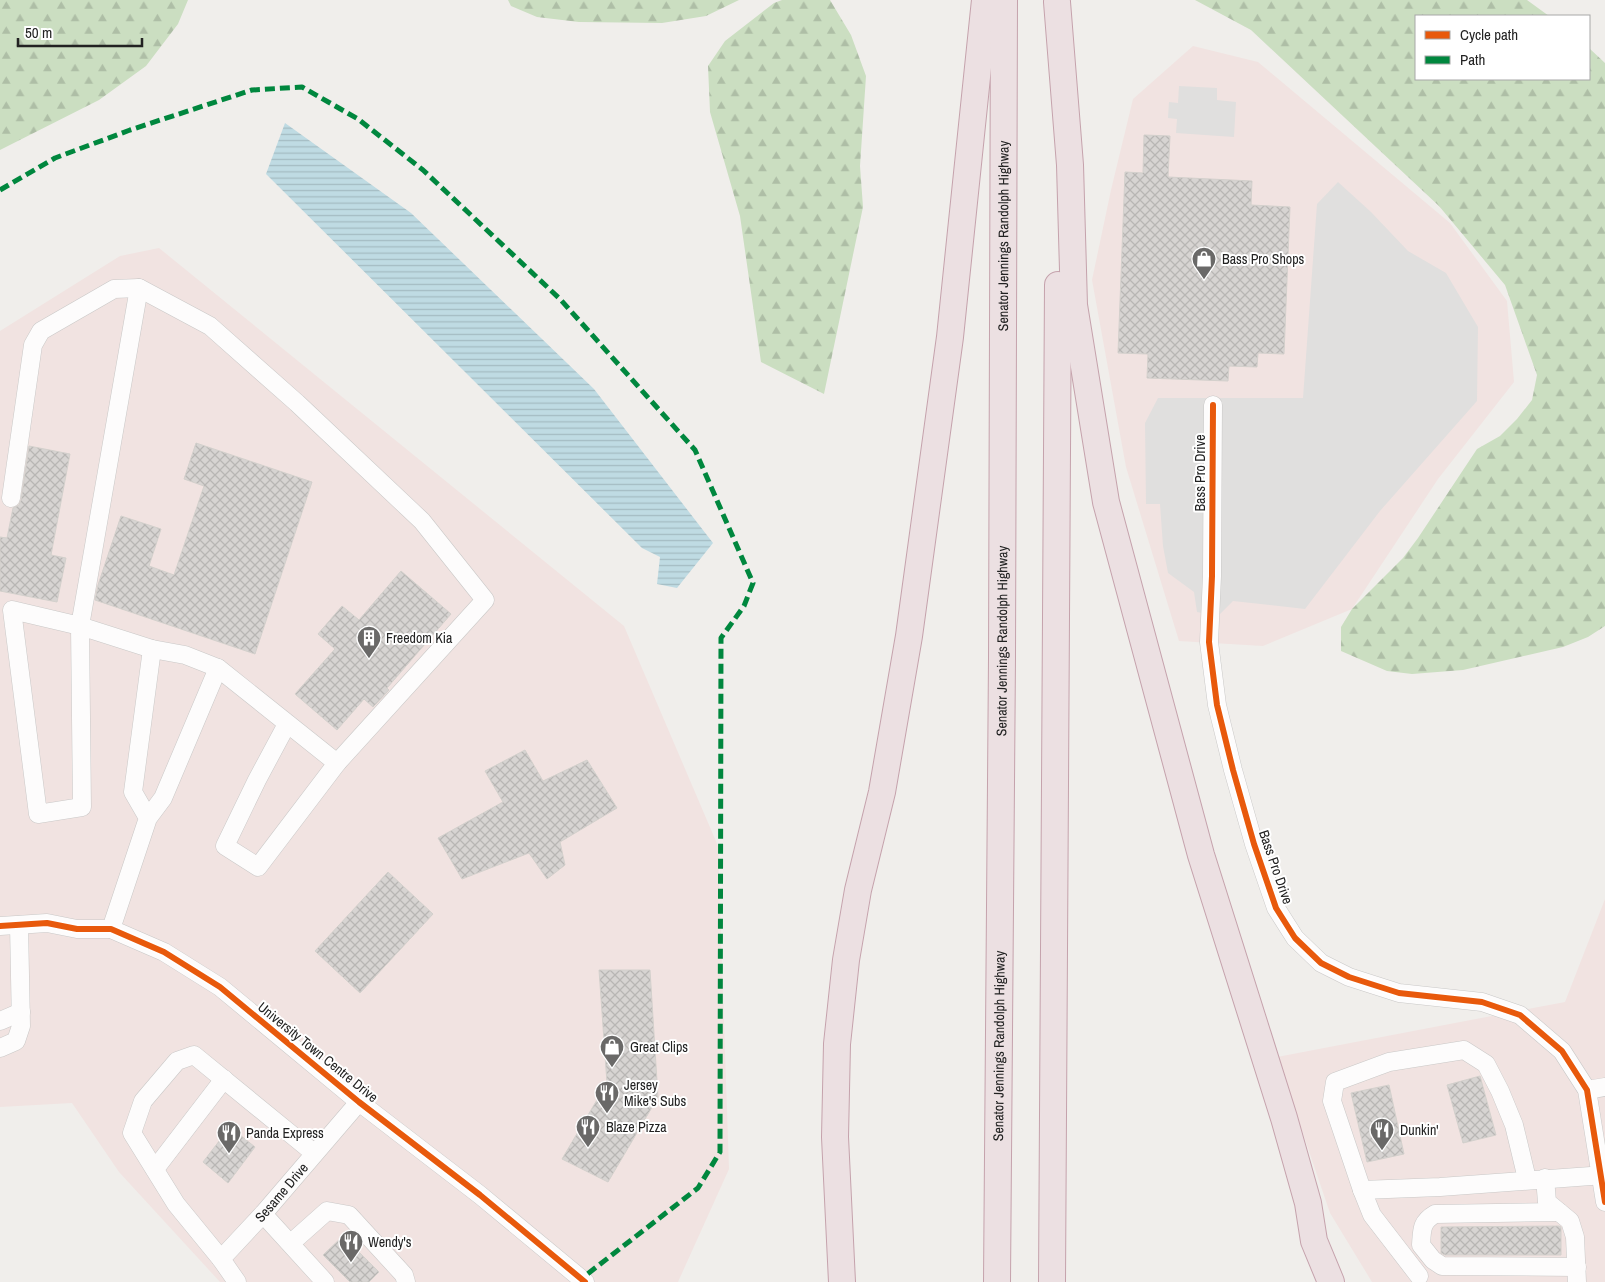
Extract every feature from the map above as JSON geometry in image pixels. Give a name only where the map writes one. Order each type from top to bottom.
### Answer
[{"type":"highway","points":[[842,1282],[835,1137],[837,1044],[846,960],[858,890],[882,792],[909,636],[950,337],[985,0]]},
{"type":"highway","name":"Senator Jennings Randolph Highway","points":[[997,1282],[1002,648],[1004,0]]},
{"type":"highway","points":[[1052,1282],[1058,363],[1058,1]]},
{"type":"highway","points":[[1058,1],[1070,165],[1074,305],[1106,502],[1201,855],[1284,1118],[1308,1202],[1314,1241],[1331,1282]]},
{"type":"highway","points":[[834,1282],[841,1248]]},
{"type":"street","points":[[11,498],[32,345],[40,331],[114,288],[139,288],[210,326],[297,403],[422,521],[485,600],[337,763],[258,867],[225,846],[287,724]]},
{"type":"street","points":[[139,288],[80,626],[82,807],[38,814],[12,610],[80,626],[152,649],[185,655],[218,668],[337,763]]},
{"type":"street","name":"Bass Pro Drive","points":[[1213,405],[1210,652],[1217,705],[1233,770],[1254,844],[1276,908],[1295,938],[1321,963],[1349,977],[1399,993],[1482,1002],[1520,1015],[1562,1051],[1587,1090],[1603,1175],[1605,1202]]},
{"type":"street","points":[[148,818],[133,792],[152,649]]},
{"type":"street","points":[[111,930],[148,818],[163,798],[218,668]]},
{"type":"street","name":"University Town Centre Drive","points":[[0,926],[46,923],[77,929],[111,930],[164,952],[220,987],[359,1102],[480,1195],[585,1282]]},
{"type":"street","points":[[0,1048],[16,1041],[21,1026],[19,925]]},
{"type":"street","points":[[0,1021],[21,1012]]},
{"type":"street","points":[[1419,1276],[1372,1215],[1332,1101],[1335,1082],[1389,1062],[1464,1050],[1486,1064],[1500,1091],[1547,1202],[1570,1221],[1575,1237],[1577,1274],[1442,1266],[1433,1260],[1421,1245],[1422,1229],[1427,1218],[1435,1214],[1454,1212],[1559,1212]]},
{"type":"street","points":[[237,1282],[221,1258],[176,1204],[132,1133],[143,1101],[177,1061],[194,1055],[314,1153]]},
{"type":"street","points":[[155,1169],[224,1079]]},
{"type":"street","points":[[1587,1090],[1605,1088]]},
{"type":"street","name":"Sesame Drive","points":[[221,1258],[263,1214],[359,1102]]},
{"type":"street","points":[[1362,1190],[1603,1175]]},
{"type":"street","points":[[1446,1186],[1454,1212]]},
{"type":"street","points":[[291,1243],[327,1211],[349,1215],[404,1275],[406,1282]]},
{"type":"street","points":[[263,1214],[325,1282]]},
{"type":"street","points":[[1458,1282],[1468,1267]]},
{"type":"shaded area","points":[[1193,46],[1258,62],[1450,223],[1507,301],[1514,382],[1438,479],[1352,609],[1263,646],[1179,641],[1126,467],[1092,280],[1133,99]]},
{"type":"shaded area","points":[[1179,86],[1217,88],[1217,100],[1236,102],[1234,137],[1176,133],[1177,119],[1168,118],[1169,102],[1178,103]]},
{"type":"shaded area","points":[[1338,182],[1371,212],[1408,251],[1446,273],[1478,327],[1477,401],[1380,511],[1305,609],[1233,601],[1218,616],[1197,612],[1194,592],[1168,573],[1163,546],[1160,504],[1146,504],[1145,423],[1158,398],[1303,398],[1317,204]]},
{"type":"shaded area","points":[[159,248],[624,626],[718,846],[729,1169],[678,1282],[220,1282],[119,1172],[72,1103],[0,1107],[0,331],[120,256]]},
{"type":"shaded area","points":[[1605,899],[1605,1282],[1372,1282],[1330,1213],[1277,1057],[1565,1002]]},
{"type":"green space","points":[[0,0],[188,0],[178,24],[146,66],[99,100],[0,150]]},
{"type":"green space","points":[[508,0],[739,0],[706,16],[662,23],[579,22],[537,17],[511,6]]},
{"type":"green space","points":[[782,0],[830,0],[851,35],[866,76],[860,166],[863,207],[824,394],[761,362],[740,216],[710,112],[708,66],[725,41],[774,3]]},
{"type":"green space","points":[[1195,0],[1527,0],[1548,15],[1415,15],[1415,80],[1590,80],[1590,49],[1605,63],[1605,626],[1588,637],[1563,647],[1463,670],[1412,674],[1387,671],[1341,651],[1341,627],[1352,609],[1403,558],[1477,449],[1500,436],[1517,419],[1532,400],[1537,375],[1505,285],[1439,206],[1251,30]]},
{"type":"water","points":[[285,123],[411,213],[594,389],[713,543],[677,588],[657,584],[660,557],[642,548],[266,174]]},
{"type":"building","name":"Bass Pro Shops","points":[[1144,135],[1170,136],[1168,177],[1252,181],[1251,205],[1290,207],[1284,354],[1258,353],[1257,367],[1229,366],[1228,381],[1147,378],[1148,354],[1118,353],[1125,172],[1143,173]]},
{"type":"building","points":[[196,443],[312,482],[255,654],[95,600],[98,585],[121,516],[161,529],[149,566],[174,575],[204,486],[184,479]]},
{"type":"building","points":[[29,446],[70,454],[51,555],[66,558],[57,602],[0,591],[0,537],[7,538],[13,508],[19,505],[21,500]]},
{"type":"building","name":"Freedom Kia","points":[[401,571],[451,614],[373,707],[364,699],[337,730],[295,694],[335,649],[318,634],[342,606],[359,620]]},
{"type":"building","points":[[525,750],[543,781],[587,760],[617,808],[560,842],[565,865],[547,879],[529,853],[462,879],[438,838],[503,802],[485,771]]},
{"type":"building","points":[[388,872],[433,914],[360,993],[315,951]]},
{"type":"building","points":[[599,970],[650,970],[658,1097],[608,1182],[562,1159],[607,1083]]},
{"type":"building","points":[[1480,1076],[1496,1135],[1463,1143],[1447,1085]]},
{"type":"building","points":[[1389,1085],[1404,1154],[1367,1162],[1351,1093]]},
{"type":"building","name":"Panda Express","points":[[230,1127],[255,1147],[228,1183],[203,1162]]},
{"type":"building","points":[[1441,1227],[1561,1227],[1561,1255],[1445,1255],[1441,1253]]},
{"type":"building","name":"Wendy's","points":[[343,1236],[379,1272],[369,1282],[350,1282],[323,1255]]},
{"type":"marked path","points":[[0,190],[55,158],[130,130],[252,90],[302,87],[358,119],[423,170],[560,299],[695,450],[753,583],[744,606],[721,638],[720,1152],[698,1188],[581,1279]]},
{"type":"cycle path","points":[[1213,405],[1212,576],[1209,642],[1217,705],[1233,770],[1254,844],[1276,908],[1295,938],[1321,963],[1349,977],[1399,993],[1482,1002],[1520,1015],[1562,1051],[1587,1090],[1605,1202]]},
{"type":"cycle path","points":[[0,926],[47,923],[77,929],[111,929],[164,952],[220,987],[359,1102],[480,1195],[585,1282]]},
{"type":"place","name":"Bass Pro Shops","points":[[1204,280]]},
{"type":"place","name":"Freedom Kia","points":[[369,659]]},
{"type":"place","name":"Great Clips","points":[[612,1068]]},
{"type":"place","name":"Jersey Mike's Subs","points":[[607,1114]]},
{"type":"place","name":"Blaze Pizza","points":[[588,1148]]},
{"type":"place","name":"Dunkin'","points":[[1382,1151]]},
{"type":"place","name":"Panda Express","points":[[229,1154]]},
{"type":"place","name":"Wendy's","points":[[351,1263]]}]
